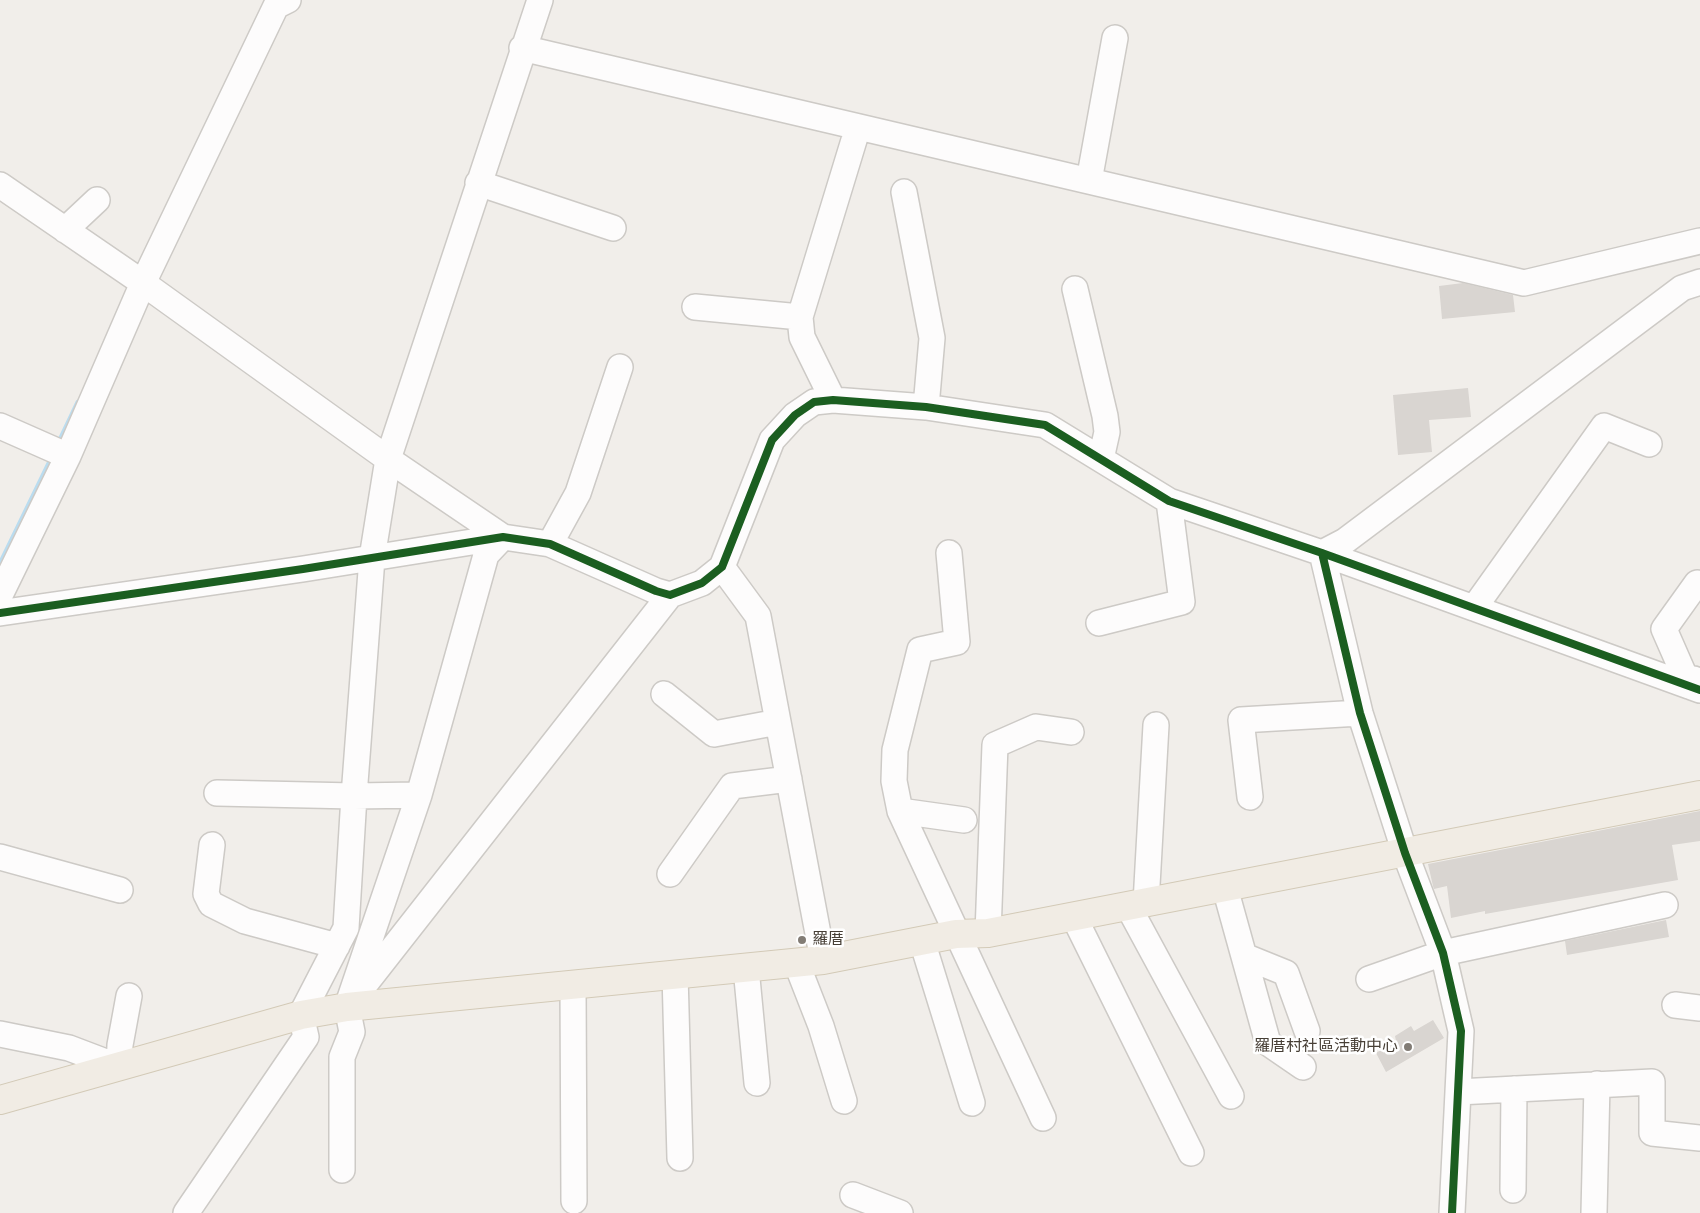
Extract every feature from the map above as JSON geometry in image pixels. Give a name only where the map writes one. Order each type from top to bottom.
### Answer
[{"type":"main road","points":[[0,1100],[301,1015],[347,1007],[823,960],[956,934],[988,933],[1137,905],[1700,795]]},
{"type":"street","points":[[0,595],[68,456],[143,283],[276,6],[288,0]]},
{"type":"street","points":[[186,1213],[306,1037],[301,1015],[346,928],[372,558],[388,459],[522,48],[540,0]]},
{"type":"street","points":[[1089,181],[1115,38]]},
{"type":"street","points":[[522,48],[1524,283],[1700,241]]},
{"type":"street","points":[[833,400],[802,337],[800,316],[858,127]]},
{"type":"street","points":[[478,183],[613,228]]},
{"type":"street","points":[[0,185],[143,283],[388,459],[503,537]]},
{"type":"street","points":[[904,192],[932,338],[926,407]]},
{"type":"street","points":[[65,230],[98,200]]},
{"type":"street","points":[[1322,553],[1345,541],[1682,288],[1700,282]]},
{"type":"street","points":[[1075,289],[1105,416],[1107,432],[1101,459]]},
{"type":"street","points":[[695,307],[800,316]]},
{"type":"street","points":[[550,544],[578,493],[620,367]]},
{"type":"street","points":[[347,1007],[670,595],[702,583],[722,567],[772,440],[795,415],[814,402],[833,400],[926,407],[1045,425],[1169,501],[1322,553],[1474,608],[1696,682]]},
{"type":"street","points":[[0,426],[68,456]]},
{"type":"street","points":[[1474,608],[1604,426],[1649,444]]},
{"type":"street","points":[[1099,623],[1182,602],[1169,501]]},
{"type":"street","points":[[342,1170],[342,1057],[352,1032],[347,1007],[419,795],[486,555],[503,537]]},
{"type":"street","points":[[0,613],[294,571],[503,537],[550,544],[656,591],[670,595]]},
{"type":"street","points":[[949,553],[957,642],[920,650],[895,750],[894,782],[900,811],[1043,1118]]},
{"type":"street","points":[[1322,553],[1360,713],[1405,853],[1443,953],[1461,1031],[1452,1213]]},
{"type":"street","points":[[722,567],[758,616],[823,960]]},
{"type":"street","points":[[1696,682],[1664,629],[1697,583]]},
{"type":"street","points":[[664,694],[714,734],[778,722]]},
{"type":"street","points":[[1250,797],[1241,720],[1360,713]]},
{"type":"street","points":[[1156,725],[1137,905],[1231,1096]]},
{"type":"street","points":[[988,933],[995,745],[1036,727],[1071,732]]},
{"type":"street","points":[[670,874],[732,786],[789,779]]},
{"type":"street","points":[[217,793],[354,796],[419,795]]},
{"type":"street","points":[[900,811],[964,820]]},
{"type":"street","points":[[212,845],[206,894],[212,904],[246,921],[338,946]]},
{"type":"street","points":[[0,857],[120,890]]},
{"type":"street","points":[[1225,888],[1268,1043],[1302,1067]]},
{"type":"street","points":[[1369,980],[1443,953],[1665,905]]},
{"type":"street","points":[[1074,916],[1191,1153]]},
{"type":"street","points":[[922,941],[972,1103]]},
{"type":"street","points":[[1244,956],[1286,973],[1307,1031]]},
{"type":"street","points":[[796,962],[821,1026],[844,1101]]},
{"type":"street","points":[[746,968],[757,1083]]},
{"type":"street","points":[[675,974],[680,1158]]},
{"type":"street","points":[[573,985],[574,1201]]},
{"type":"street","points":[[0,1034],[69,1048],[118,1067],[129,996]]},
{"type":"street","points":[[1675,1006],[1700,1008]]},
{"type":"street","points":[[1458,1092],[1652,1082],[1652,1133],[1700,1138]]},
{"type":"street","points":[[1594,1213],[1597,1084]]},
{"type":"street","points":[[1513,1190],[1514,1089]]},
{"type":"street","points":[[853,1195],[900,1213]]},
{"type":"building","points":[[1463,283],[1513,295],[1515,312],[1442,319],[1439,286]]},
{"type":"building","points":[[1468,388],[1471,417],[1429,420],[1432,452],[1398,455],[1393,395]]},
{"type":"building","points":[[1700,811],[1700,841],[1672,845],[1678,880],[1485,914],[1485,911],[1451,918],[1447,886],[1434,889],[1433,886],[1428,864]]},
{"type":"building","points":[[1666,920],[1669,937],[1567,955],[1565,941]]},
{"type":"building","name":"羅厝村社區活動中心","points":[[1433,1020],[1444,1038],[1386,1072],[1376,1053],[1396,1041],[1395,1036],[1411,1026],[1414,1031]]},
{"type":"waterway","points":[[58,444],[78,402]]},
{"type":"waterway","points":[[0,564],[52,457]]},
{"type":"cycle path","points":[[0,613],[303,569],[503,537],[550,544],[656,591],[670,595],[702,583],[722,567],[772,440],[795,415],[814,402],[833,400],[926,407],[1045,425],[1169,501],[1322,553],[1700,690]]},
{"type":"cycle path","points":[[1322,553],[1360,713],[1405,853],[1443,953],[1461,1031],[1452,1213]]},
{"type":"place","name":"羅厝","points":[[802,940]]},
{"type":"place","name":"羅厝村社區活動中心","points":[[1408,1047]]}]
